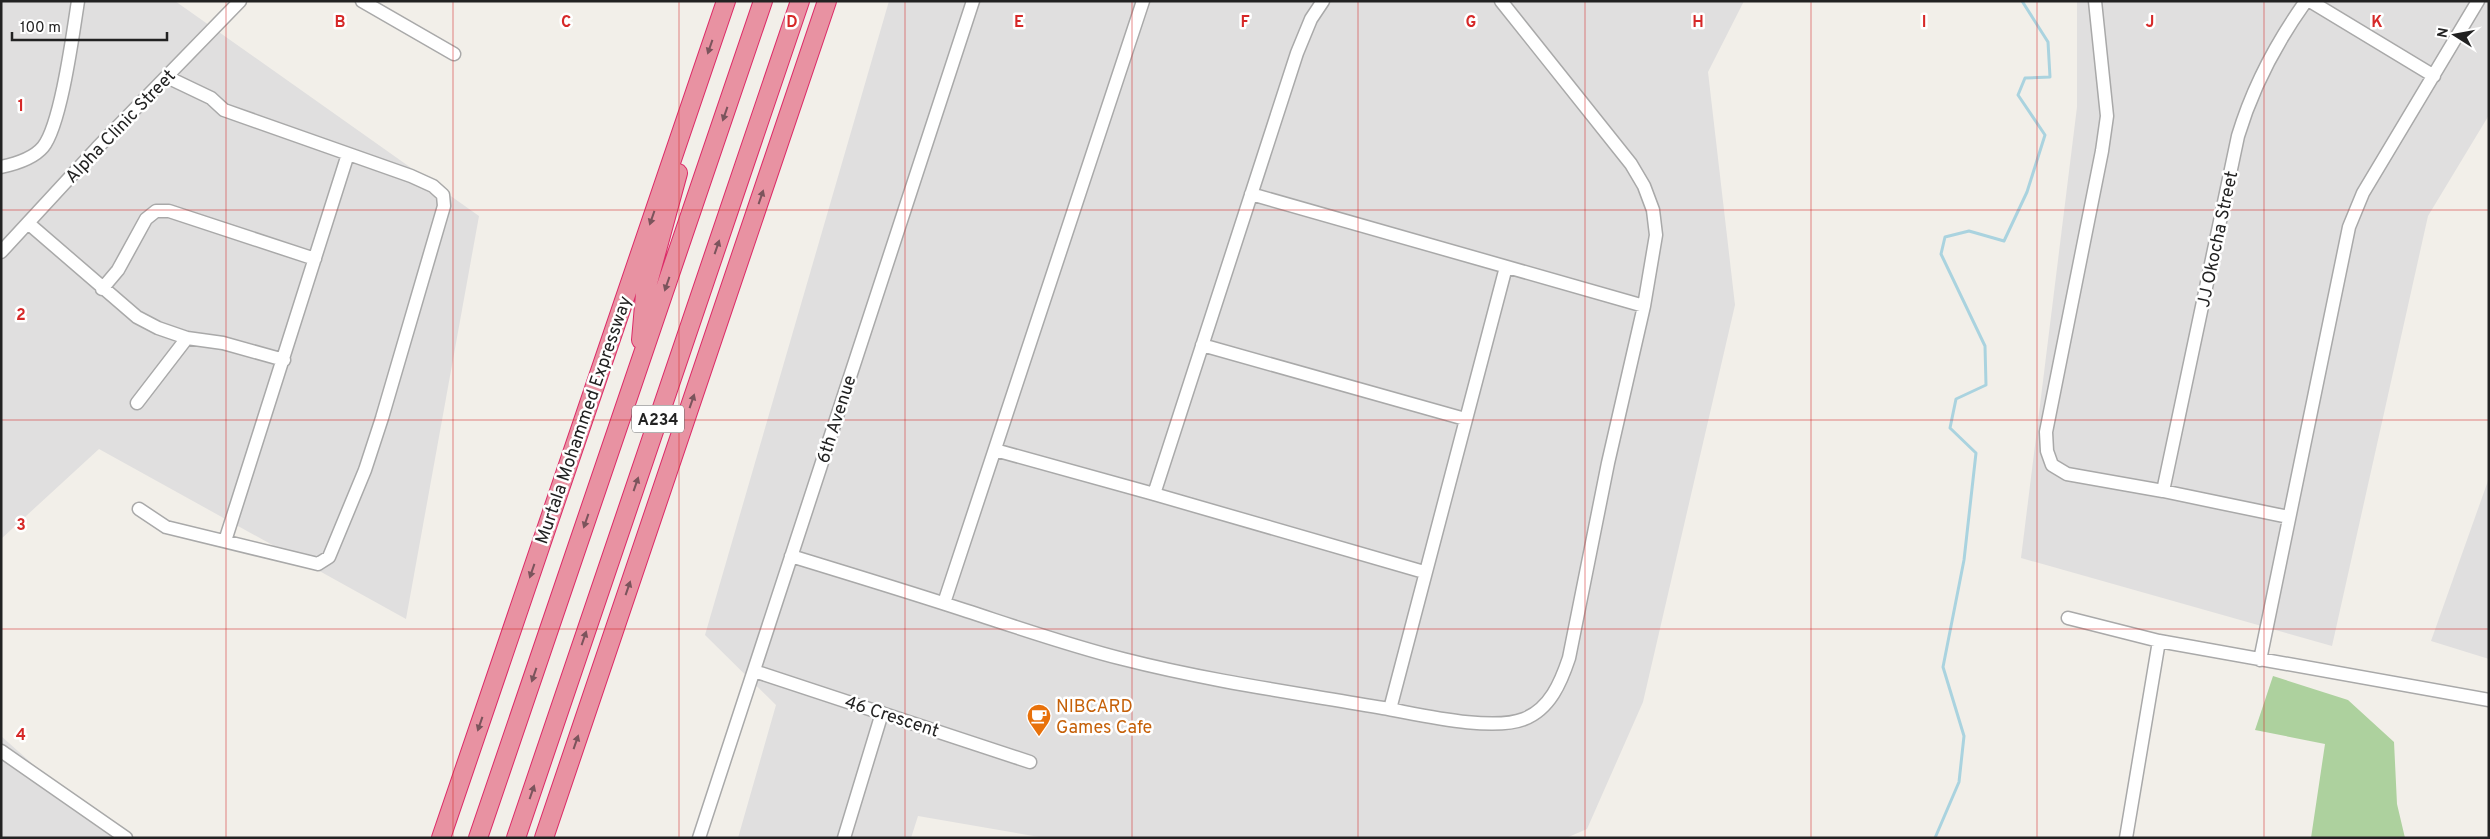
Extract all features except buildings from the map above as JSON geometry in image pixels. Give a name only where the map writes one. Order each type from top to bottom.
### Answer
[{"type":"highway","name":"Murtala Mohammed Expressway","points":[[441,838],[726,1]]},
{"type":"highway","name":"Murtala Mohammed Expressway","points":[[478,838],[763,1]]},
{"type":"highway","name":"A234","points":[[516,838],[800,1]]},
{"type":"highway","points":[[544,838],[827,1]]},
{"type":"highway","points":[[639,366],[645,294],[677,178],[691,101]]},
{"type":"highway","points":[[692,321],[751,227]]},
{"type":"street","points":[[1,167],[27,159],[43,147],[55,121],[78,1]]},
{"type":"street","name":"Alpha Clinic Street","points":[[1,252],[240,1]]},
{"type":"street","points":[[362,1],[454,54]]},
{"type":"street","name":"6th Avenue","points":[[699,838],[973,1]]},
{"type":"street","points":[[944,603],[1143,1]]},
{"type":"street","points":[[1154,494],[1297,53],[1311,19],[1323,1]]},
{"type":"street","points":[[791,556],[1122,659],[1283,691],[1481,723],[1506,723],[1525,719],[1543,706],[1559,687],[1569,658],[1608,464],[1644,306],[1656,235],[1653,210],[1644,186],[1630,164],[1501,1]]},
{"type":"street","points":[[2095,1],[2107,116],[2102,151],[2046,432],[2047,451],[2052,465],[2066,474],[2163,490],[2288,517]]},
{"type":"street","name":"JJ Okocha Street","points":[[2163,490],[2238,136],[2248,103],[2263,70],[2286,30],[2306,1]]},
{"type":"street","points":[[2310,1],[2434,76]]},
{"type":"street","points":[[2260,660],[2288,517],[2350,227],[2363,193],[2478,1]]},
{"type":"street","points":[[139,509],[166,527],[289,559],[318,564],[329,557],[365,470],[432,254],[444,206],[443,195],[433,186],[411,176],[224,110],[212,98],[166,77]]},
{"type":"street","points":[[225,541],[348,154]]},
{"type":"street","points":[[1251,194],[1644,306]]},
{"type":"street","points":[[102,289],[118,270],[146,219],[156,211],[169,211],[315,259]]},
{"type":"street","points":[[28,223],[102,289],[137,317],[158,328],[187,338],[223,343],[284,360]]},
{"type":"street","points":[[1390,709],[1464,419],[1506,267]]},
{"type":"street","points":[[137,403],[187,338]]},
{"type":"street","points":[[1202,345],[1464,419]]},
{"type":"street","points":[[994,450],[1424,572]]},
{"type":"street","points":[[2068,618],[2159,641],[2489,700]]},
{"type":"street","points":[[2126,838],[2159,641]]},
{"type":"street","name":"46 Crescent","points":[[754,671],[1030,762]]},
{"type":"street","points":[[844,838],[882,713]]},
{"type":"street","points":[[1,751],[126,838]]},
{"type":"shaded area","points":[[1,1],[175,1],[479,216],[406,619],[99,449],[1,539]]},
{"type":"shaded area","points":[[889,1],[1744,1],[1708,72],[1735,305],[1643,702],[1587,829],[1566,838],[1045,838],[918,816],[911,838],[738,838],[776,705],[705,635]]},
{"type":"shaded area","points":[[2077,1],[2489,1],[2489,115],[2428,216],[2332,646],[2021,558],[2077,107]]},
{"type":"shaded area","points":[[2489,478],[2489,659],[2431,641]]},
{"type":"shaded area","points":[[1,736],[116,838],[1,838]]},
{"type":"green space","points":[[2273,676],[2348,700],[2394,742],[2397,804],[2405,838],[2311,838],[2325,744],[2255,730]]},
{"type":"waterway","points":[[1935,838],[1959,782],[1964,736],[1943,667],[1964,560],[1976,453],[1950,428],[1956,399],[1986,385],[1985,346],[1941,254],[1945,237],[1969,231],[2004,241],[2027,192],[2045,135],[2018,95],[2025,78],[2050,77],[2048,42],[2022,1]]},
{"type":"place","name":"NIBCARD Games Cafe","points":[[1039,737]]}]
